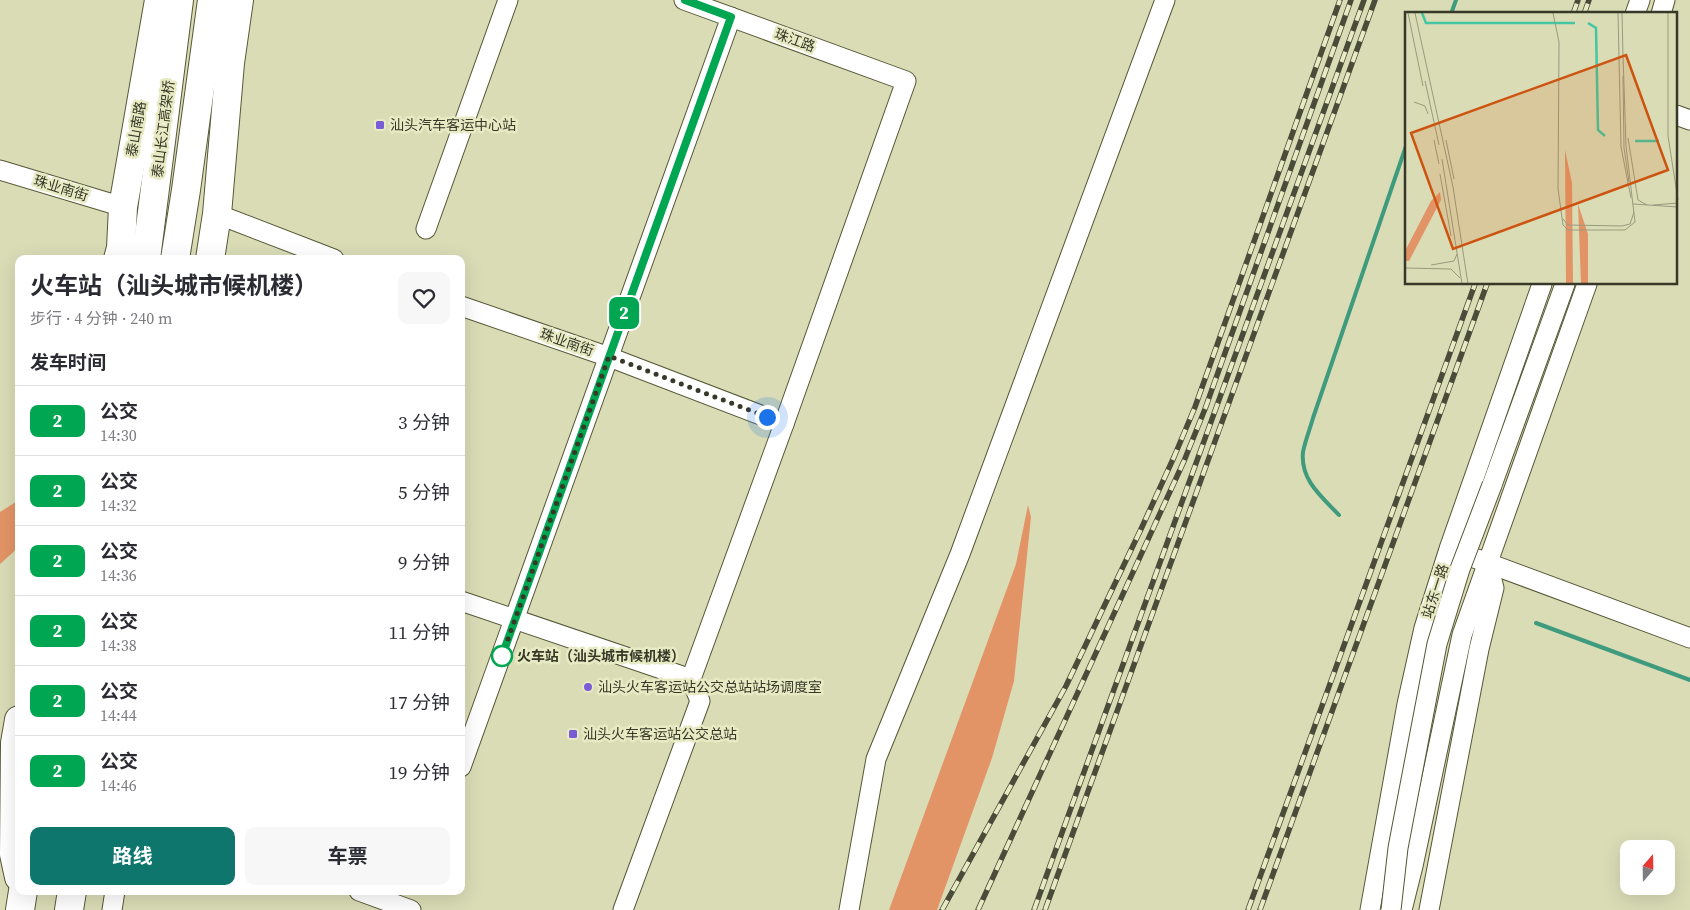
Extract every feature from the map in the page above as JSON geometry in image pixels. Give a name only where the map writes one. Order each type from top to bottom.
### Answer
[{"type":"highway","name":"泰山南路","points":[[119,255],[123,207],[159,0]]},
{"type":"highway","name":"泰山长江高架桥","points":[[147,255],[179,0]]},
{"type":"highway","points":[[176,255],[212,0]]},
{"type":"highway","points":[[211,255],[217,214],[230,63],[239,0]]},
{"type":"highway","points":[[15,743],[15,851]]},
{"type":"street","points":[[426,228],[508,0]]},
{"type":"street","name":"珠江路","points":[[684,0],[906,81],[784,424]]},
{"type":"street","points":[[849,910],[876,759],[960,554],[1165,0]]},
{"type":"street","points":[[1636,12],[1640,0]]},
{"type":"street","points":[[465,756],[731,17]]},
{"type":"street","points":[[1678,116],[1690,120]]},
{"type":"street","name":"珠业南街","points":[[0,170],[123,207]]},
{"type":"street","points":[[217,214],[324,255]]},
{"type":"street","name":"站东一路","points":[[1370,910],[1406,713],[1422,638],[1449,549],[1542,285]]},
{"type":"street","points":[[1391,910],[1398,848],[1438,644],[1460,569],[1565,285]]},
{"type":"street","points":[[1402,910],[1462,635],[1586,288]]},
{"type":"street","name":"珠业南街","points":[[465,307],[609,356],[784,424]]},
{"type":"street","points":[[623,910],[700,701],[691,678],[784,424]]},
{"type":"street","points":[[1449,549],[1690,638]]},
{"type":"street","points":[[1429,910],[1479,649],[1494,588],[1488,564]]},
{"type":"street","points":[[465,602],[691,678]]},
{"type":"street","points":[[112,910],[114,895]]},
{"type":"street","points":[[370,895],[411,910]]},
{"type":"shaded area","points":[[15,503],[15,551],[0,564],[0,512]]},
{"type":"shaded area","points":[[1028,505],[1031,517],[1014,681],[992,758],[937,910],[889,910],[1016,564]]},
{"type":"waterway","points":[[1452,12],[1456,0]]},
{"type":"waterway","points":[[1339,515],[1319,495],[1309,479],[1305,471],[1303,452],[1405,149]]},
{"type":"waterway","points":[[1536,623],[1690,680]]},
{"type":"railway","points":[[942,910],[1066,686],[1174,457],[1195,407],[1340,0]]},
{"type":"railway","points":[[978,910],[1184,461],[1205,409],[1351,0]]},
{"type":"railway","points":[[1034,910],[1364,0]]},
{"type":"railway","points":[[1045,910],[1375,0]]},
{"type":"railway","points":[[1574,12],[1578,0]]},
{"type":"railway","points":[[1585,12],[1589,0]]},
{"type":"railway","points":[[1248,910],[1475,285]]},
{"type":"railway","points":[[1260,910],[1487,285]]},
{"type":"bus line","name":"2","points":[[502,656],[731,17],[685,0]]},
{"type":"place","name":"汕头汽车客运中心站","points":[[380,125]]},
{"type":"place","name":"火车站（汕头城市候机楼）","points":[[502,656]]},
{"type":"place","name":"汕头火车客运站公交总站站场调度室","points":[[588,687]]},
{"type":"place","name":"汕头火车客运站公交总站","points":[[573,734]]},
{"type":"route","points":[[502,656],[609,356],[767,417]]}]
